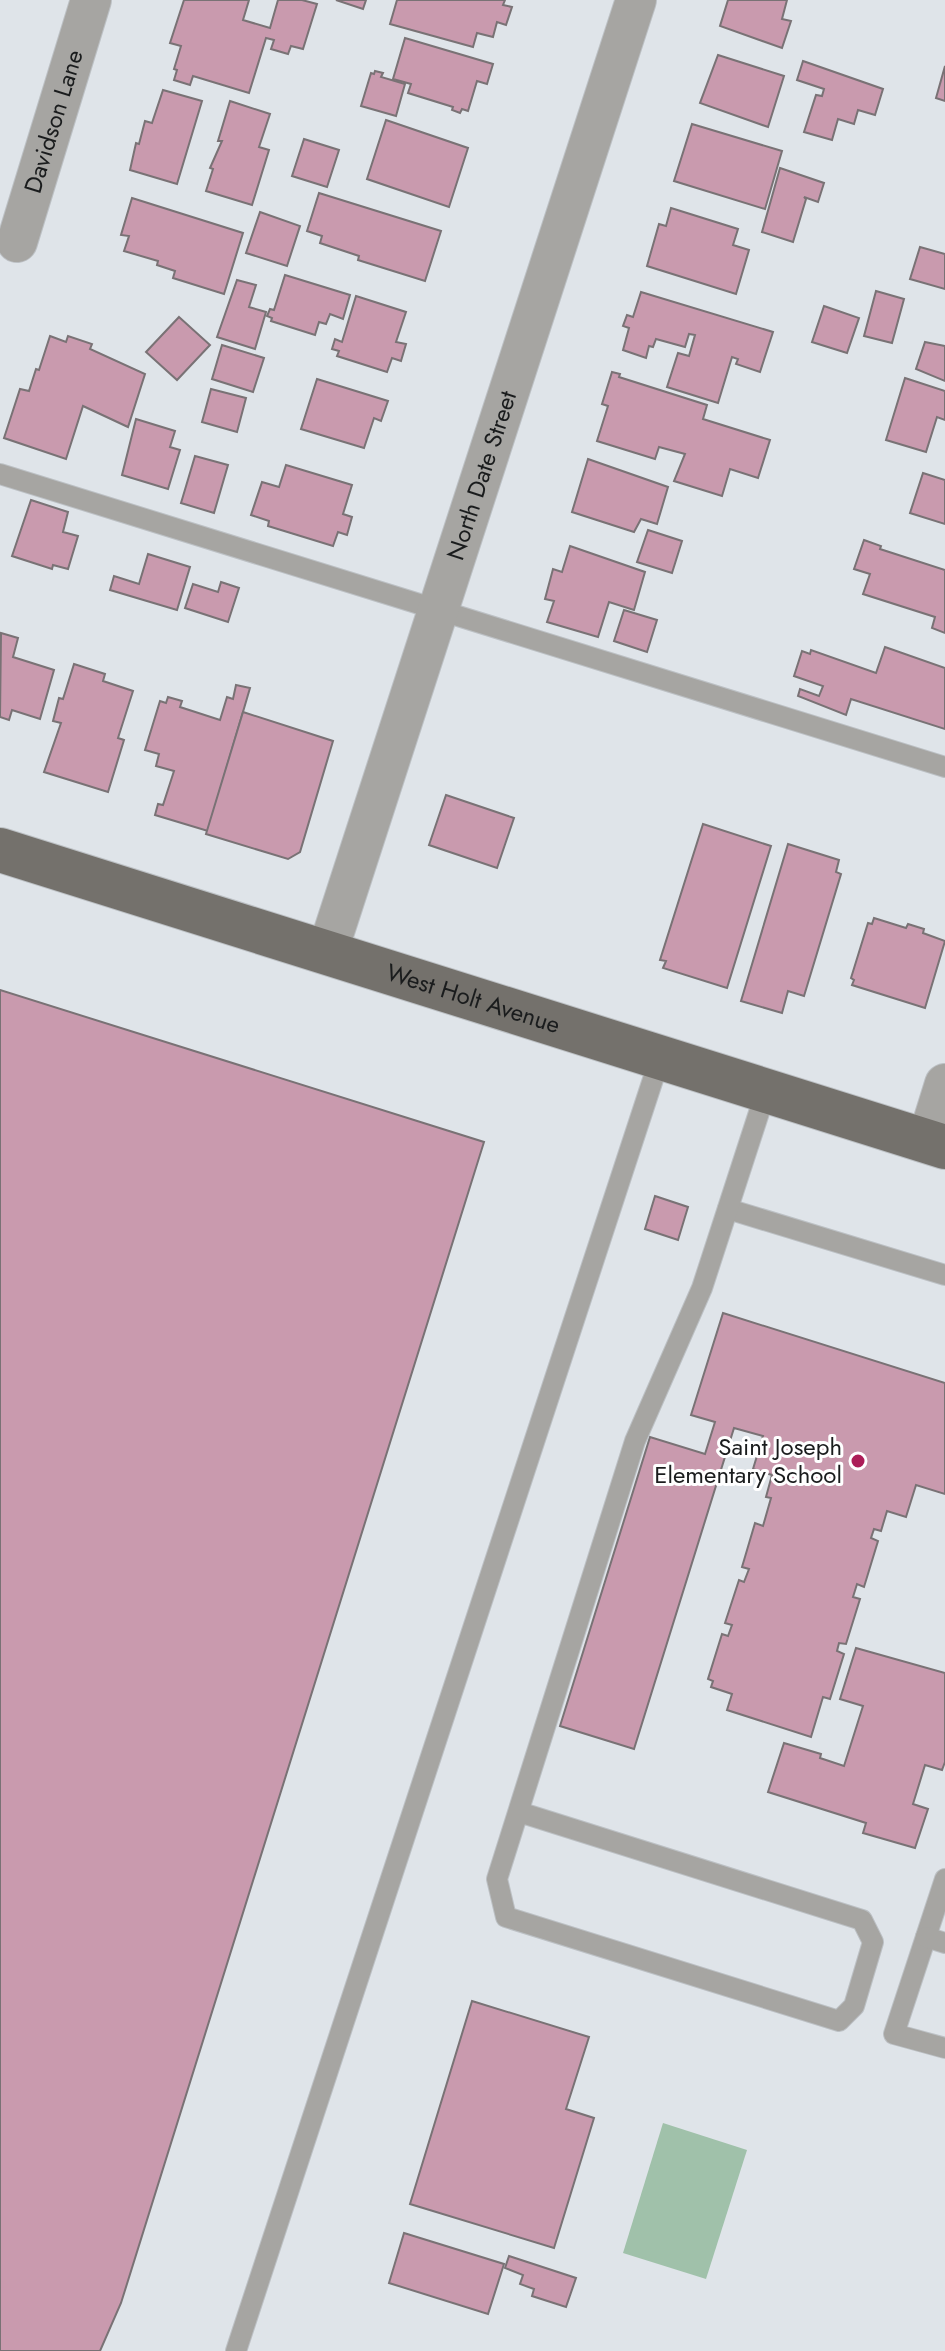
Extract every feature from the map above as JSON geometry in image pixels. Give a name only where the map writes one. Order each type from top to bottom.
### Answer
[{"type":"main road","name":"West Holt Avenue","points":[[0,850],[936,1144]]},
{"type":"street","name":"Davidson Lane","points":[[17,242],[91,0]]},
{"type":"street","name":"North Date Street","points":[[327,953],[636,0]]},
{"type":"street","points":[[936,1144],[945,1084]]},
{"type":"lane","points":[[0,474],[945,767]]},
{"type":"lane","points":[[236,2351],[660,1058]]},
{"type":"lane","points":[[519,1812],[862,1920],[873,1942],[854,2006],[839,2021],[506,1917],[497,1879],[635,1441],[702,1288],[766,1091]]},
{"type":"lane","points":[[728,1209],[945,1275]]},
{"type":"lane","points":[[945,1879],[935,1940],[894,2034],[945,2048]]},
{"type":"green space","points":[[663,2123],[747,2150],[706,2279],[623,2253]]},
{"type":"building","points":[[184,0],[249,0],[243,20],[270,28],[278,0],[302,0],[317,4],[303,49],[291,46],[288,54],[271,49],[274,40],[266,38],[249,93],[193,76],[190,85],[174,80],[181,46],[170,43]]},
{"type":"building","points":[[336,0],[366,0],[363,9]]},
{"type":"building","points":[[397,0],[505,0],[503,5],[512,7],[506,25],[497,22],[493,37],[477,33],[473,47],[390,24]]},
{"type":"building","points":[[728,0],[787,0],[782,19],[791,21],[782,48],[720,26]]},
{"type":"building","points":[[405,38],[493,64],[487,84],[477,81],[468,111],[462,109],[460,113],[452,110],[453,107],[408,93],[411,84],[393,79]]},
{"type":"building","points":[[718,55],[784,76],[768,127],[700,103]]},
{"type":"building","points":[[803,61],[883,89],[875,115],[858,110],[854,124],[838,119],[832,140],[804,132],[816,95],[822,96],[824,89],[797,80]]},
{"type":"building","points":[[945,66],[945,101],[936,98]]},
{"type":"building","points":[[371,73],[383,73],[381,77],[405,84],[396,116],[361,106]]},
{"type":"building","points":[[163,90],[202,101],[177,184],[130,170],[145,121],[152,123]]},
{"type":"building","points":[[230,101],[270,114],[259,147],[269,150],[252,205],[206,191],[213,169],[210,168],[222,141],[218,141]]},
{"type":"building","points":[[386,120],[468,148],[449,207],[367,179]]},
{"type":"building","points":[[692,124],[782,151],[765,209],[674,181]]},
{"type":"building","points":[[304,139],[339,150],[327,187],[292,176]]},
{"type":"building","points":[[780,168],[824,183],[818,202],[804,197],[806,199],[793,242],[762,232]]},
{"type":"building","points":[[319,193],[441,231],[425,281],[358,260],[359,256],[320,243],[322,236],[307,231]]},
{"type":"building","points":[[132,198],[243,233],[224,294],[173,278],[175,271],[157,265],[158,261],[124,251],[129,236],[121,235]]},
{"type":"building","points":[[671,208],[738,229],[733,245],[749,250],[736,294],[647,266],[659,224],[666,226]]},
{"type":"building","points":[[260,212],[300,226],[287,266],[246,253]]},
{"type":"building","points":[[920,247],[945,254],[945,289],[910,279]]},
{"type":"building","points":[[285,275],[350,295],[343,319],[330,314],[326,324],[319,322],[315,335],[271,321],[272,318],[267,316],[270,309],[274,310]]},
{"type":"building","points":[[237,280],[256,285],[249,307],[266,312],[255,349],[217,337]]},
{"type":"building","points":[[876,291],[904,299],[892,343],[864,336]]},
{"type":"building","points":[[641,292],[773,332],[760,372],[736,364],[738,359],[732,357],[718,403],[667,387],[678,353],[689,356],[695,335],[689,334],[685,347],[656,339],[653,347],[649,346],[646,358],[623,350],[629,328],[623,326],[627,315],[633,317]]},
{"type":"building","points":[[356,296],[406,312],[396,342],[406,344],[401,361],[392,358],[387,372],[337,356],[339,351],[332,349],[335,339],[342,342]]},
{"type":"building","points":[[824,306],[859,318],[847,353],[812,342]]},
{"type":"building","points":[[179,317],[210,345],[177,380],[146,352]]},
{"type":"building","points":[[50,336],[66,342],[68,336],[92,344],[90,349],[145,374],[128,427],[83,406],[66,459],[4,438],[20,389],[29,391]]},
{"type":"building","points":[[925,342],[945,346],[945,381],[916,369]]},
{"type":"building","points":[[222,345],[264,358],[253,392],[212,379]]},
{"type":"building","points":[[612,372],[620,374],[619,377],[707,405],[703,419],[770,440],[758,478],[730,469],[722,496],[674,481],[685,454],[659,447],[655,459],[597,441],[608,406],[602,404]]},
{"type":"building","points":[[905,378],[945,391],[945,420],[937,417],[926,452],[886,440]]},
{"type":"building","points":[[317,379],[388,401],[381,421],[374,418],[364,448],[301,429]]},
{"type":"building","points":[[211,389],[246,398],[237,432],[202,422]]},
{"type":"building","points":[[136,419],[175,431],[170,447],[180,450],[168,489],[122,475]]},
{"type":"building","points":[[195,456],[228,465],[214,513],[181,503]]},
{"type":"building","points":[[588,459],[668,487],[657,524],[641,519],[634,532],[572,512]]},
{"type":"building","points":[[286,465],[352,485],[343,514],[352,517],[347,535],[338,532],[333,546],[268,526],[269,521],[251,515],[262,482],[279,487]]},
{"type":"building","points":[[923,473],[945,480],[945,524],[910,513]]},
{"type":"building","points":[[31,500],[68,512],[63,532],[78,536],[68,569],[53,565],[52,569],[12,556]]},
{"type":"building","points":[[648,530],[682,541],[672,573],[637,562]]},
{"type":"building","points":[[864,540],[881,546],[880,549],[945,570],[945,633],[932,628],[935,617],[863,594],[870,574],[854,569]]},
{"type":"building","points":[[570,546],[645,572],[634,610],[609,602],[598,637],[547,622],[554,601],[545,599],[553,569],[562,572]]},
{"type":"building","points":[[148,554],[190,567],[177,610],[110,590],[114,576],[139,584]]},
{"type":"building","points":[[221,582],[239,588],[228,622],[185,608],[193,584],[218,592]]},
{"type":"building","points":[[624,610],[657,620],[647,652],[614,641]]},
{"type":"building","points":[[1,633],[18,638],[13,657],[54,670],[40,719],[12,710],[9,720],[0,717]]},
{"type":"building","points":[[885,647],[945,668],[945,729],[851,699],[846,715],[798,696],[800,689],[819,696],[823,686],[794,676],[802,651],[810,654],[811,650],[876,673]]},
{"type":"building","points":[[74,664],[105,674],[103,681],[133,691],[118,738],[124,740],[108,792],[44,772],[61,723],[53,721],[59,698],[63,699]]},
{"type":"building","points":[[236,685],[250,688],[208,831],[155,815],[158,804],[163,805],[174,771],[156,766],[159,754],[145,750],[160,701],[166,703],[168,697],[182,701],[180,707],[220,720],[227,697],[233,699]]},
{"type":"building","points":[[243,712],[333,741],[300,852],[288,859],[206,834]]},
{"type":"building","points":[[446,795],[514,818],[497,868],[429,845]]},
{"type":"building","points":[[703,824],[771,846],[727,988],[663,968],[666,961],[660,960]]},
{"type":"building","points":[[788,844],[839,860],[836,872],[841,874],[804,996],[788,991],[782,1013],[741,1001]]},
{"type":"building","points":[[874,918],[906,928],[908,924],[924,929],[923,933],[945,941],[925,1008],[852,985],[854,980],[851,978],[868,923],[872,924]]},
{"type":"building","points":[[0,990],[484,1142],[121,2303],[100,2351],[0,2351]]},
{"type":"building","points":[[655,1196],[688,1207],[678,1240],[645,1229]]},
{"type":"building","points":[[723,1313],[945,1383],[945,1494],[916,1485],[906,1517],[887,1511],[881,1531],[874,1529],[871,1538],[878,1541],[864,1587],[857,1584],[853,1597],[860,1599],[846,1644],[839,1643],[837,1651],[844,1654],[830,1699],[823,1697],[811,1737],[727,1710],[732,1694],[711,1687],[713,1681],[708,1679],[722,1634],[728,1636],[732,1625],[725,1623],[739,1580],[744,1582],[749,1569],[742,1567],[755,1523],[763,1526],[771,1498],[766,1497],[772,1475],[753,1469],[763,1436],[734,1428],[634,1749],[560,1726],[650,1437],[705,1454],[715,1422],[691,1415]]},
{"type":"building","points":[[856,1648],[945,1673],[945,1762],[942,1770],[925,1765],[913,1804],[928,1809],[915,1848],[863,1833],[866,1823],[768,1792],[784,1743],[821,1754],[820,1758],[844,1766],[863,1706],[840,1699]]},
{"type":"building","points":[[472,2001],[589,2037],[566,2109],[594,2118],[554,2248],[410,2204]]},
{"type":"building","points":[[404,2233],[504,2264],[488,2314],[389,2283]]},
{"type":"building","points":[[509,2256],[576,2278],[566,2307],[532,2296],[534,2289],[520,2284],[523,2275],[505,2268]]},
{"type":"place","name":"Saint Joseph Elementary School","points":[[858,1461]]}]
